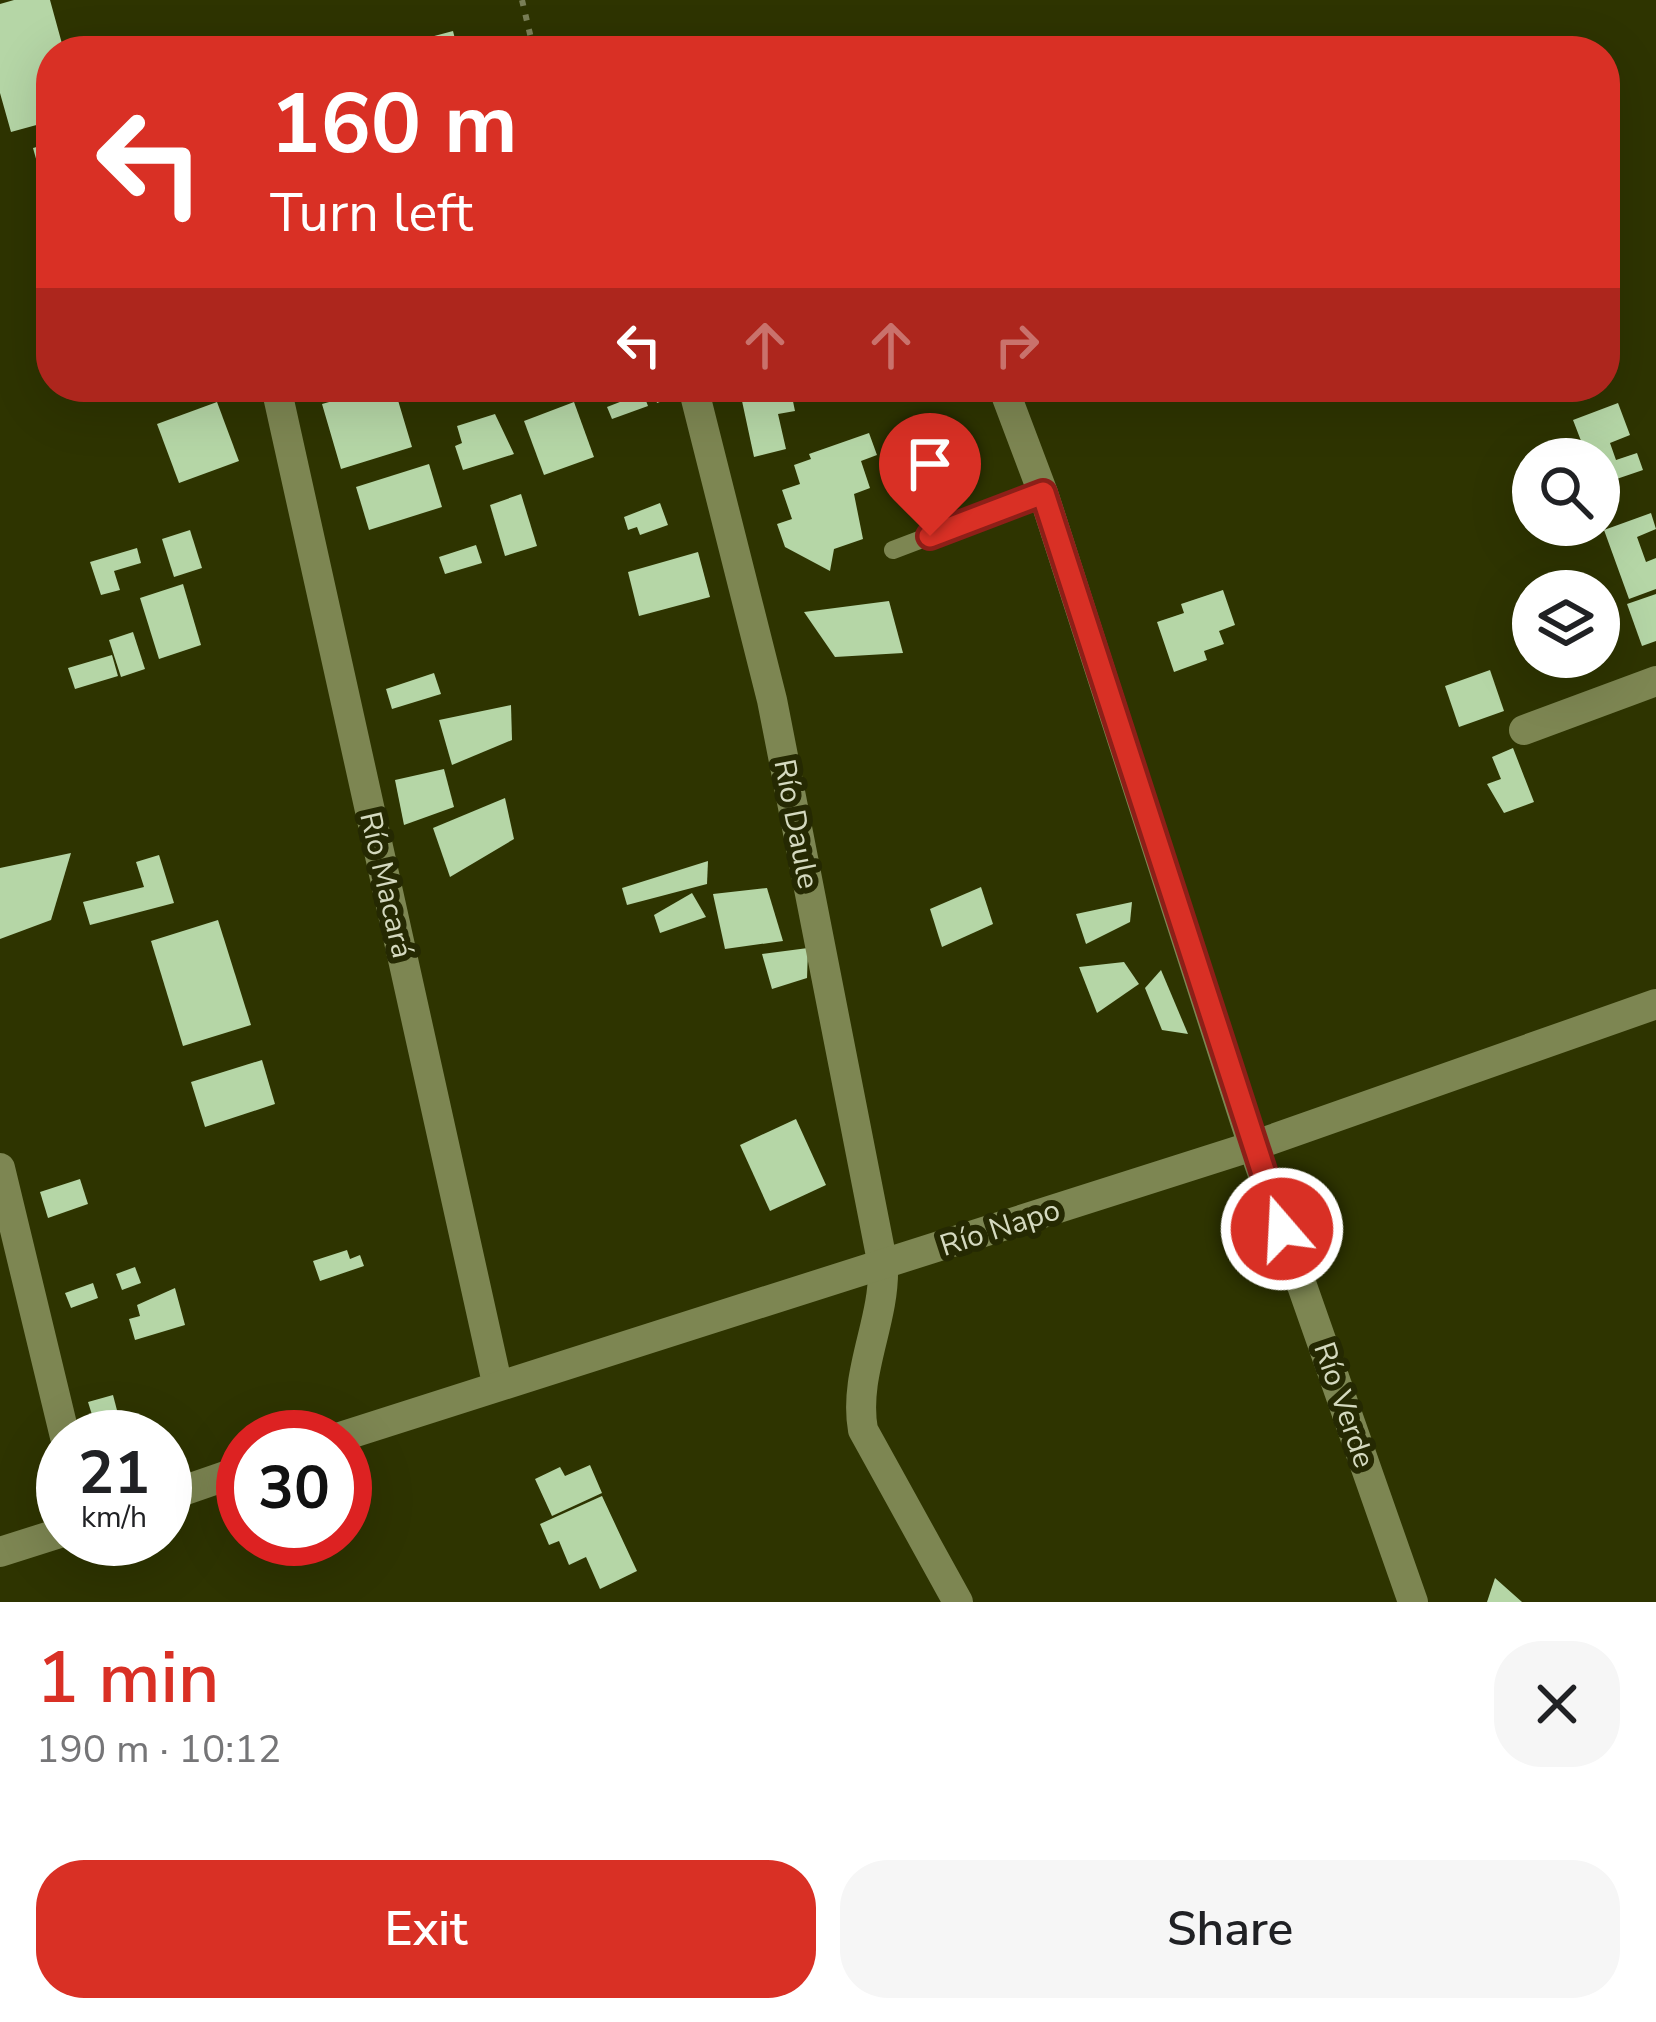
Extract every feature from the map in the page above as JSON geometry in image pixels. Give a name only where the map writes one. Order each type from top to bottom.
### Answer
[{"type":"street","name":"Río Macará","points":[[279,402],[497,1383]]},
{"type":"street","name":"Río Daule","points":[[697,402],[772,700],[883,1266],[884,1298],[859,1407],[863,1430],[958,1602]]},
{"type":"street","name":"Río Verde","points":[[1010,402],[1253,1146],[1413,1602]]},
{"type":"street","points":[[1523,730],[1656,681]]},
{"type":"street","name":"Río Napo","points":[[372,1426],[1253,1146],[1656,1004]]},
{"type":"street","points":[[0,1168],[58,1410]]},
{"type":"street","points":[[0,1552],[36,1541]]},
{"type":"lane","points":[[893,550],[1043,493]]},
{"type":"path","points":[[523,0],[531,36]]},
{"type":"building","points":[[50,0],[60,36],[36,36],[36,125],[11,132],[0,93],[0,4]]},
{"type":"building","points":[[217,402],[239,461],[179,483],[157,424]]},
{"type":"building","points":[[398,402],[412,447],[341,469],[322,404]]},
{"type":"building","points":[[574,402],[594,457],[544,475],[524,421]]},
{"type":"building","points":[[620,402],[646,402],[648,406],[612,419],[607,407]]},
{"type":"building","points":[[742,402],[793,402],[795,411],[778,414],[786,449],[754,457]]},
{"type":"building","points":[[1618,403],[1630,435],[1580,438],[1573,420]]},
{"type":"building","points":[[495,414],[514,454],[463,470],[455,446],[462,443],[457,426]]},
{"type":"building","points":[[869,433],[877,455],[861,461],[870,488],[854,494],[863,539],[834,549],[830,571],[785,547],[777,524],[792,519],[782,490],[800,484],[794,465],[811,459],[809,454]]},
{"type":"building","points":[[1637,453],[1643,470],[1620,478],[1620,459]]},
{"type":"building","points":[[429,464],[442,507],[369,530],[356,487]]},
{"type":"building","points":[[521,494],[537,546],[505,556],[490,505]]},
{"type":"building","points":[[660,503],[668,525],[640,535],[637,527],[628,530],[624,517]]},
{"type":"building","points":[[1651,513],[1656,529],[1637,537],[1646,562],[1656,558],[1656,589],[1629,599],[1610,546],[1620,546],[1620,524]]},
{"type":"building","points":[[190,530],[202,568],[174,577],[162,539]]},
{"type":"building","points":[[476,545],[482,563],[445,574],[439,557]]},
{"type":"building","points":[[137,548],[141,563],[114,571],[120,590],[101,595],[90,562]]},
{"type":"building","points":[[698,552],[710,597],[639,616],[628,572]]},
{"type":"building","points":[[183,584],[201,645],[159,659],[140,598]]},
{"type":"building","points":[[1223,590],[1235,625],[1219,631],[1224,644],[1204,651],[1207,660],[1174,672],[1157,622],[1184,613],[1181,604]]},
{"type":"building","points":[[1656,594],[1656,641],[1642,646],[1627,604]]},
{"type":"building","points":[[889,601],[903,653],[835,657],[804,612]]},
{"type":"building","points":[[133,632],[145,669],[121,677],[109,640]]},
{"type":"building","points":[[112,655],[118,676],[75,689],[68,668]]},
{"type":"building","points":[[1490,670],[1504,711],[1459,727],[1445,686]]},
{"type":"building","points":[[434,673],[441,694],[392,709],[386,689]]},
{"type":"building","points":[[511,705],[512,740],[452,765],[439,720]]},
{"type":"building","points":[[1513,748],[1534,802],[1504,813],[1487,784],[1501,779],[1492,757]]},
{"type":"building","points":[[444,769],[454,807],[404,825],[395,780]]},
{"type":"building","points":[[505,798],[514,839],[450,877],[433,828]]},
{"type":"building","points":[[71,853],[51,920],[0,939],[0,868]]},
{"type":"building","points":[[159,855],[174,903],[90,925],[83,902],[144,887],[136,862]]},
{"type":"building","points":[[708,861],[707,884],[627,905],[622,888]]},
{"type":"building","points":[[981,887],[993,924],[942,947],[930,909]]},
{"type":"building","points":[[767,888],[783,941],[725,949],[713,894]]},
{"type":"building","points":[[692,893],[706,917],[660,933],[654,915]]},
{"type":"building","points":[[1132,902],[1130,922],[1086,944],[1076,914]]},
{"type":"building","points":[[218,920],[251,1025],[183,1046],[151,941]]},
{"type":"building","points":[[808,948],[807,978],[772,989],[762,954]]},
{"type":"building","points":[[1124,962],[1139,984],[1097,1013],[1079,967]]},
{"type":"building","points":[[1161,970],[1188,1034],[1162,1030],[1145,988]]},
{"type":"building","points":[[262,1060],[275,1104],[205,1127],[191,1082]]},
{"type":"building","points":[[796,1119],[826,1185],[770,1211],[740,1145]]},
{"type":"building","points":[[80,1179],[88,1204],[48,1218],[40,1192]]},
{"type":"building","points":[[347,1250],[350,1259],[360,1255],[364,1266],[320,1281],[313,1261]]},
{"type":"building","points":[[135,1267],[141,1283],[122,1290],[116,1274]]},
{"type":"building","points":[[93,1283],[98,1298],[71,1308],[65,1293]]},
{"type":"building","points":[[175,1288],[185,1325],[135,1340],[129,1319],[140,1316],[137,1305]]},
{"type":"building","points":[[113,1395],[117,1410],[91,1410],[88,1402]]},
{"type":"building","points":[[590,1465],[602,1493],[552,1516],[535,1479],[560,1467],[565,1476]]},
{"type":"building","points":[[602,1496],[637,1571],[600,1589],[586,1557],[569,1565],[559,1541],[549,1545],[540,1524]]},
{"type":"building","points":[[1495,1578],[1522,1602],[1487,1602]]},
{"type":"route","points":[[930,536],[1043,493],[1282,1229]]}]
